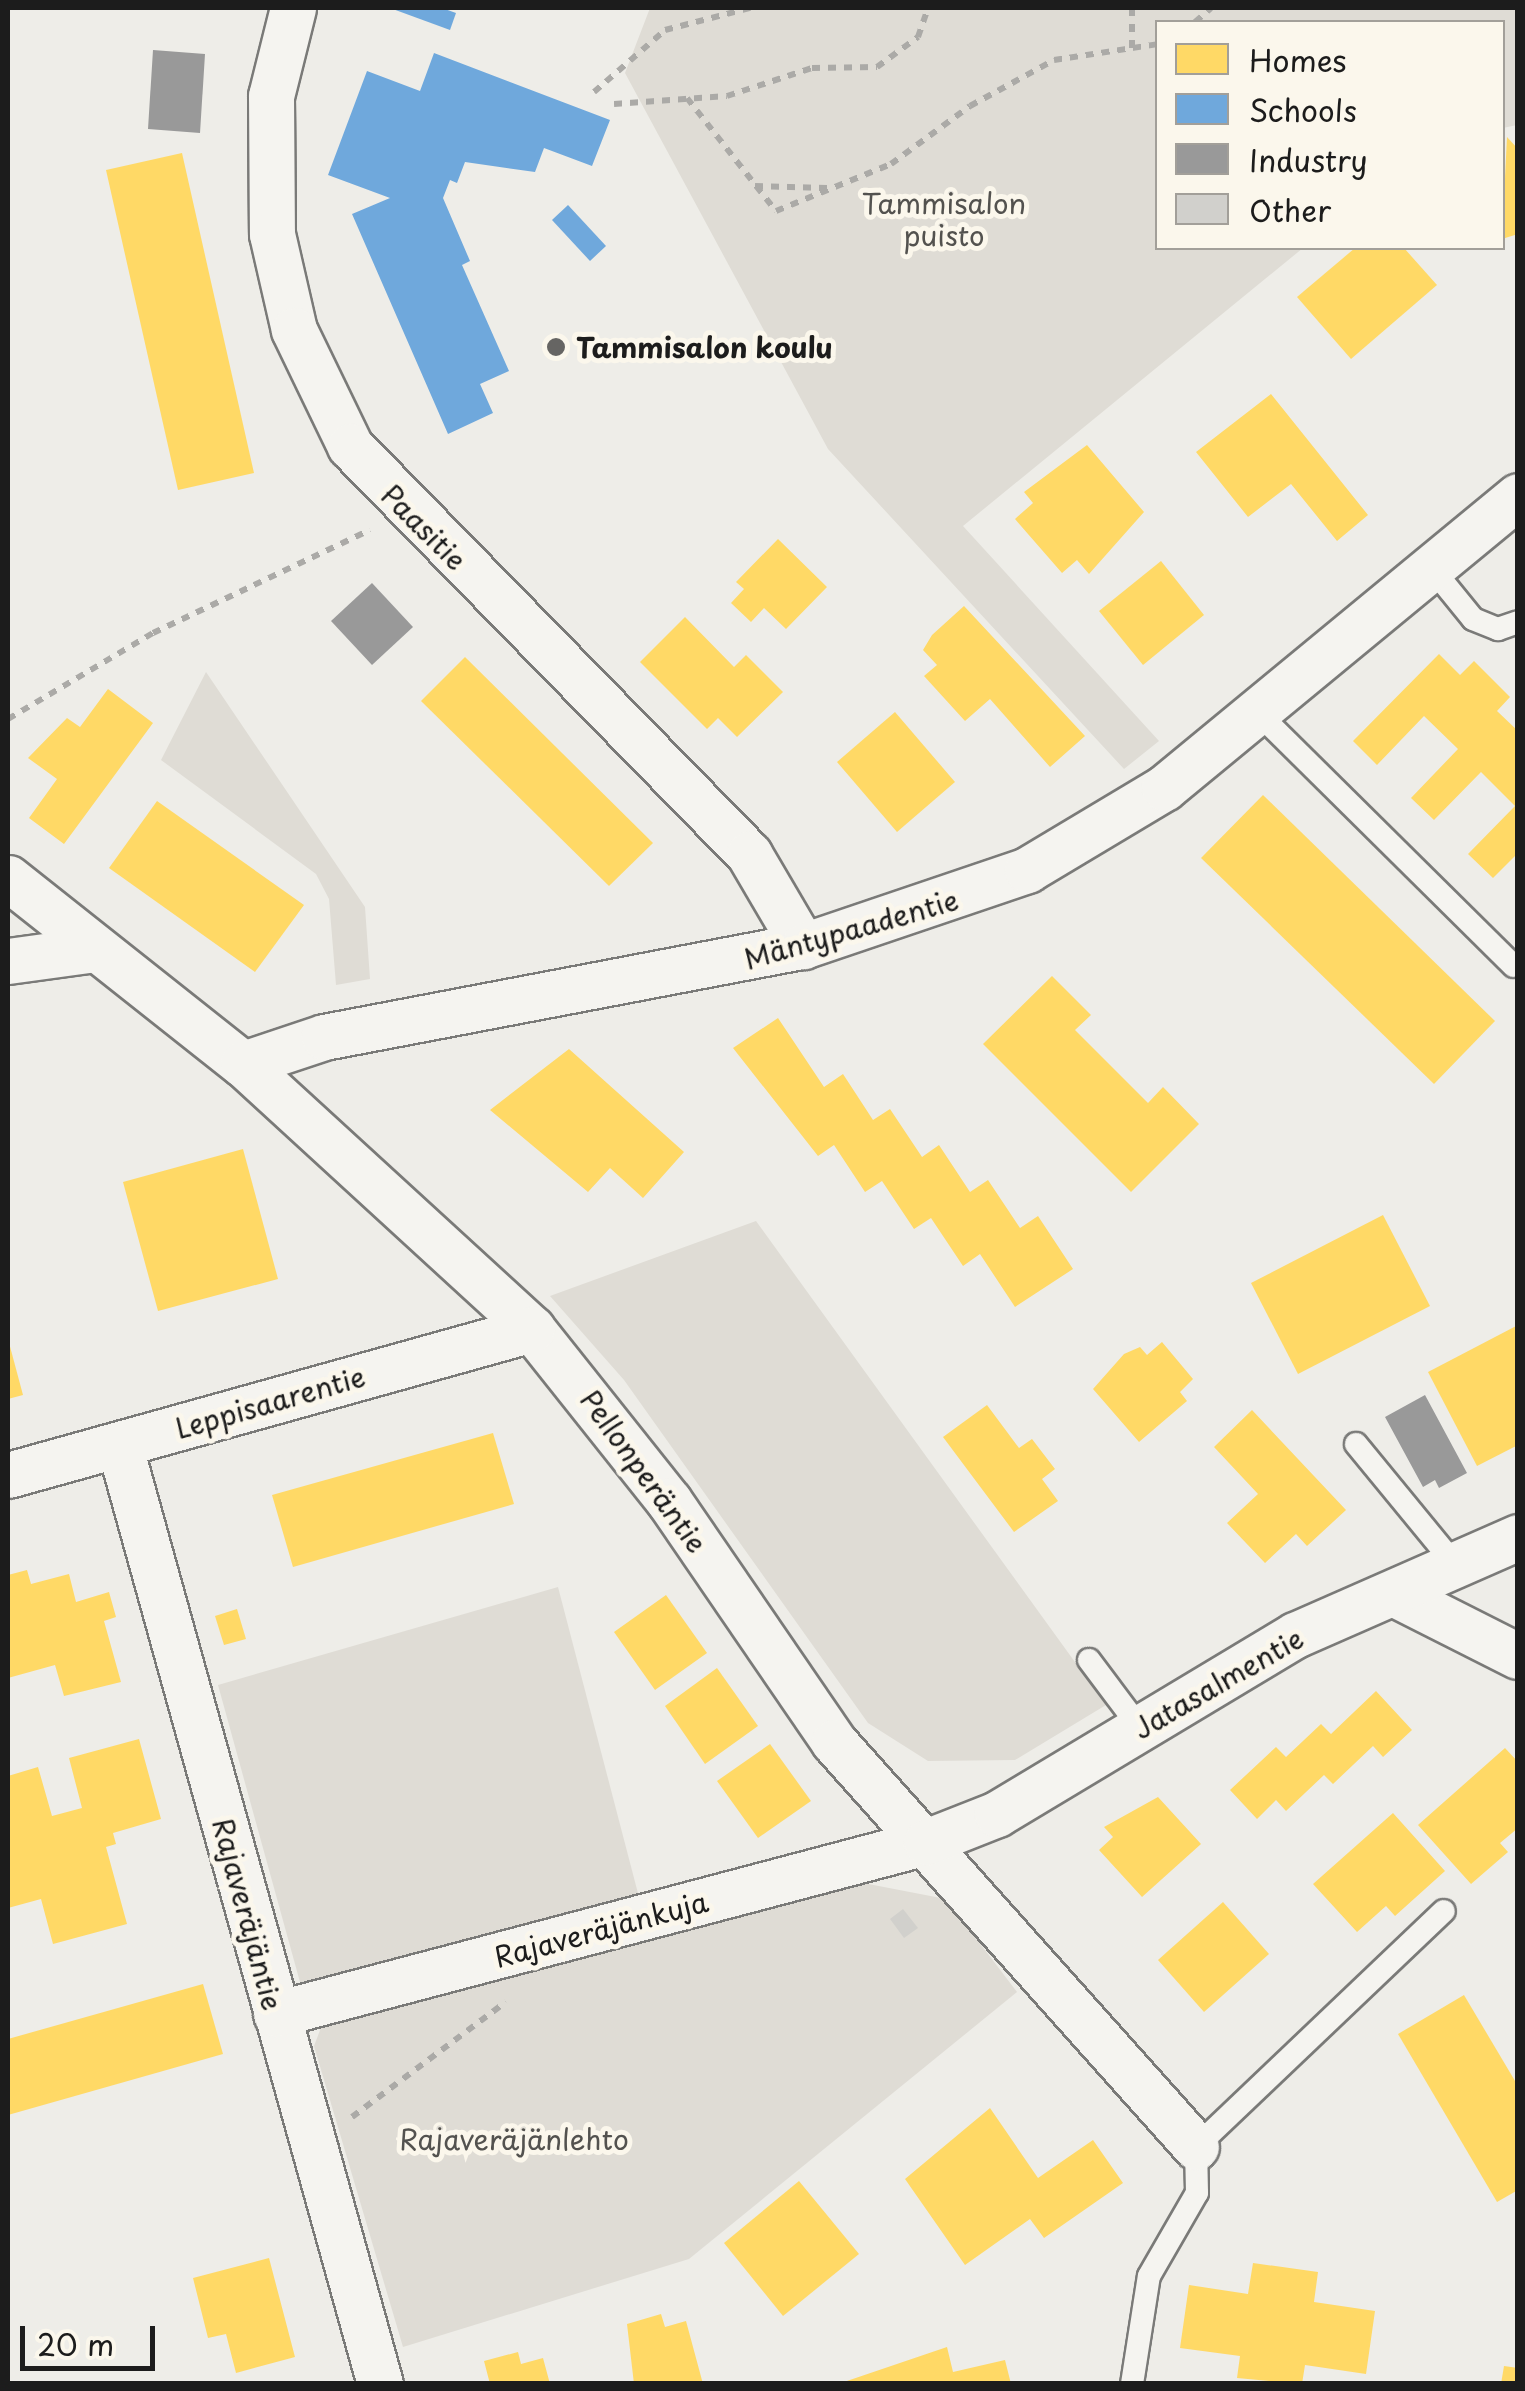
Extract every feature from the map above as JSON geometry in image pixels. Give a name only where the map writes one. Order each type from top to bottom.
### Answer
[{"type":"street","name":"Paasitie","points":[[293,8],[270,96],[272,234],[294,330],[350,446],[749,854],[803,946]]},
{"type":"street","name":"Mäntypaadentie","points":[[243,1064],[324,1037],[803,946],[1027,870],[1164,788],[1518,496]]},
{"type":"street","name":"Pellonperäntie","points":[[8,878],[88,950],[243,1064],[532,1329],[669,1501],[834,1742],[1196,2147]]},
{"type":"street","points":[[8,961],[88,950]]},
{"type":"street","name":"Leppisaarentie","points":[[8,1475],[532,1329]]},
{"type":"street","name":"Rajaveräjäntie","points":[[119,1444],[320,2180],[380,2384]]},
{"type":"street","name":"Jatasalmentie","points":[[926,1842],[997,1814],[1295,1635],[1399,1596],[1518,1537]]},
{"type":"street","points":[[1399,1596],[1518,1656]]},
{"type":"street","name":"Rajaveräjänkuja","points":[[276,2014],[926,1842]]},
{"type":"lane","points":[[1430,566],[1473,619],[1498,629],[1518,622]]},
{"type":"lane","points":[[1257,712],[1514,966]]},
{"type":"lane","points":[[1356,1444],[1456,1567]]},
{"type":"lane","points":[[1089,1660],[1140,1728]]},
{"type":"lane","points":[[1132,2384],[1148,2276],[1198,2192],[1196,2147],[1444,1911]]},
{"type":"path","points":[[594,92],[665,30],[750,8]]},
{"type":"path","points":[[614,104],[728,96],[812,68],[877,66],[918,37],[928,8]]},
{"type":"path","points":[[1132,8],[1132,48]]},
{"type":"path","points":[[688,98],[776,211],[891,164],[970,106],[1054,60],[1155,44]]},
{"type":"path","points":[[753,186],[828,188]]},
{"type":"path","points":[[8,719],[152,633],[380,526]]},
{"type":"path","points":[[320,2180],[344,2123],[514,1995]]},
{"type":"green space","name":"Tammisalon puisto","points":[[650,8],[1517,8],[1517,125],[1505,128],[1505,20],[1155,20],[1155,250],[1301,250],[963,526],[1159,741],[1124,769],[828,449],[625,73]]},
{"type":"green space","points":[[206,672],[365,907],[370,979],[336,985],[329,899],[316,874],[161,760]]},
{"type":"green space","points":[[756,1221],[1106,1705],[1015,1760],[928,1761],[868,1723],[624,1380],[550,1296]]},
{"type":"green space","points":[[558,1587],[640,1901],[303,1993],[218,1685]]},
{"type":"green space","name":"Rajaveräjänlehto","points":[[858,1882],[946,1899],[1017,1992],[689,2259],[403,2347],[314,2046],[322,2025],[350,2009]]},
{"type":"building: Homes","points":[[1507,137],[1518,149],[1518,234],[1505,238]]},
{"type":"building: Homes","points":[[182,153],[254,473],[178,490],[106,170]]},
{"type":"building: Homes","points":[[1353,250],[1406,250],[1437,285],[1351,359],[1297,297]]},
{"type":"building: Homes","points":[[1271,394],[1368,515],[1337,541],[1291,484],[1248,517],[1196,452]]},
{"type":"building: Homes","points":[[1087,445],[1144,512],[1089,574],[1077,560],[1062,573],[1015,519],[1033,503],[1024,492]]},
{"type":"building: Homes","points":[[778,539],[827,587],[786,629],[764,608],[751,622],[731,603],[744,589],[736,582]]},
{"type":"building: Homes","points":[[1161,561],[1204,615],[1143,665],[1099,611]]},
{"type":"building: Homes","points":[[964,606],[1085,736],[1050,767],[990,699],[965,721],[924,676],[937,665],[923,650],[932,635]]},
{"type":"building: Homes","points":[[685,617],[734,667],[746,655],[783,692],[737,737],[718,718],[707,729],[640,662]]},
{"type":"building: Homes","points":[[1439,654],[1460,675],[1474,661],[1510,697],[1497,711],[1518,731],[1518,853],[1493,878],[1468,854],[1515,806],[1481,772],[1434,820],[1411,798],[1458,749],[1424,716],[1377,765],[1353,741]]},
{"type":"building: Homes","points":[[465,657],[653,843],[609,886],[421,701]]},
{"type":"building: Homes","points":[[108,689],[153,723],[64,844],[29,818],[57,779],[28,758],[67,718],[80,727]]},
{"type":"building: Homes","points":[[895,712],[955,782],[897,832],[837,762]]},
{"type":"building: Homes","points":[[1263,795],[1495,1021],[1434,1084],[1201,858]]},
{"type":"building: Homes","points":[[157,801],[304,905],[255,972],[109,868]]},
{"type":"building: Homes","points":[[1052,976],[1091,1015],[1075,1030],[1148,1103],[1163,1087],[1199,1124],[1131,1192],[983,1044]]},
{"type":"building: Homes","points":[[778,1018],[824,1087],[843,1074],[873,1120],[890,1109],[922,1157],[939,1145],[970,1192],[988,1180],[1020,1228],[1038,1216],[1073,1269],[1015,1307],[980,1254],[963,1266],[931,1218],[914,1229],[882,1181],[865,1192],[834,1145],[818,1156],[733,1048]]},
{"type":"building: Homes","points":[[569,1049],[684,1152],[643,1198],[610,1168],[588,1192],[490,1110]]},
{"type":"building: Homes","points":[[243,1149],[278,1279],[158,1311],[123,1182]]},
{"type":"building: Homes","points":[[1383,1215],[1430,1306],[1298,1374],[1251,1283]]},
{"type":"building: Homes","points":[[1518,1325],[1518,1445],[1477,1466],[1428,1372]]},
{"type":"building: Homes","points":[[8,1339],[23,1395],[8,1399]]},
{"type":"building: Homes","points":[[1162,1342],[1193,1379],[1180,1392],[1187,1401],[1139,1442],[1093,1389],[1124,1354],[1140,1347],[1147,1355]]},
{"type":"building: Homes","points":[[987,1405],[1019,1448],[1032,1439],[1055,1469],[1042,1479],[1058,1501],[1014,1532],[943,1437]]},
{"type":"building: Homes","points":[[1252,1410],[1346,1510],[1307,1546],[1296,1534],[1265,1563],[1227,1523],[1258,1494],[1214,1447]]},
{"type":"building: Homes","points":[[493,1433],[514,1504],[293,1567],[272,1495]]},
{"type":"building: Homes","points":[[27,1570],[31,1584],[69,1574],[76,1602],[109,1592],[116,1617],[104,1621],[121,1682],[64,1696],[55,1665],[8,1678],[8,1575]]},
{"type":"building: Homes","points":[[666,1595],[707,1653],[655,1690],[614,1632]]},
{"type":"building: Homes","points":[[237,1609],[246,1639],[224,1645],[215,1616]]},
{"type":"building: Homes","points":[[717,1668],[758,1726],[705,1764],[665,1706]]},
{"type":"building: Homes","points":[[1376,1691],[1412,1730],[1383,1757],[1373,1746],[1333,1784],[1324,1775],[1286,1811],[1276,1800],[1257,1819],[1230,1790],[1276,1747],[1286,1757],[1321,1724],[1331,1734]]},
{"type":"building: Homes","points":[[139,1739],[161,1819],[113,1833],[116,1844],[106,1847],[127,1924],[53,1944],[41,1899],[8,1908],[8,1776],[38,1767],[52,1816],[82,1808],[69,1758]]},
{"type":"building: Homes","points":[[770,1744],[811,1801],[758,1838],[717,1781]]},
{"type":"building: Homes","points":[[1505,1748],[1518,1762],[1518,1828],[1500,1843],[1508,1852],[1471,1884],[1418,1825]]},
{"type":"building: Homes","points":[[1158,1797],[1201,1844],[1142,1897],[1099,1850],[1113,1837],[1104,1827]]},
{"type":"building: Homes","points":[[1393,1813],[1445,1871],[1395,1916],[1386,1906],[1357,1932],[1313,1884]]},
{"type":"building: Homes","points":[[1223,1902],[1269,1954],[1204,2012],[1158,1960]]},
{"type":"building: Homes","points":[[203,1984],[223,2054],[8,2115],[8,2039]]},
{"type":"building: Homes","points":[[1464,1995],[1518,2086],[1518,2190],[1497,2202],[1398,2034]]},
{"type":"building: Homes","points":[[990,2108],[1038,2178],[1093,2140],[1123,2183],[1044,2238],[1030,2219],[965,2265],[905,2179]]},
{"type":"building: Homes","points":[[799,2181],[859,2254],[783,2316],[724,2243]]},
{"type":"building: Homes","points":[[269,2258],[295,2357],[236,2373],[226,2334],[208,2338],[193,2278]]},
{"type":"building: Homes","points":[[1253,2263],[1318,2272],[1314,2302],[1375,2311],[1366,2374],[1305,2365],[1302,2384],[1237,2378],[1240,2356],[1180,2348],[1189,2285],[1248,2294]]},
{"type":"building: Homes","points":[[661,2314],[665,2327],[686,2321],[703,2384],[634,2384],[627,2324]]},
{"type":"building: Homes","points":[[947,2347],[953,2372],[1005,2360],[1011,2384],[838,2384]]},
{"type":"building: Homes","points":[[518,2352],[521,2364],[543,2358],[550,2384],[490,2384],[484,2361]]},
{"type":"building: Homes","points":[[1504,2366],[1518,2368],[1518,2384],[1501,2384]]},
{"type":"building: Schools","points":[[390,8],[442,8],[456,13],[450,30]]},
{"type":"building: Schools","points":[[434,53],[610,120],[592,166],[544,148],[535,172],[465,162],[457,183],[450,180],[443,198],[470,261],[462,265],[509,371],[480,384],[493,413],[448,434],[352,214],[390,198],[328,175],[367,71],[420,91]]},
{"type":"building: Schools","points":[[568,205],[606,246],[590,261],[552,220]]},
{"type":"building: Industry","points":[[153,50],[205,54],[200,133],[148,129]]},
{"type":"building: Industry","points":[[372,583],[413,627],[372,665],[331,621]]},
{"type":"building: Industry","points":[[1425,1395],[1467,1473],[1439,1488],[1435,1480],[1423,1487],[1385,1417]]},
{"type":"building: Other","points":[[903,1909],[918,1928],[904,1938],[890,1919]]},
{"type":"place","name":"Tammisalon koulu","points":[[556,347]]}]
